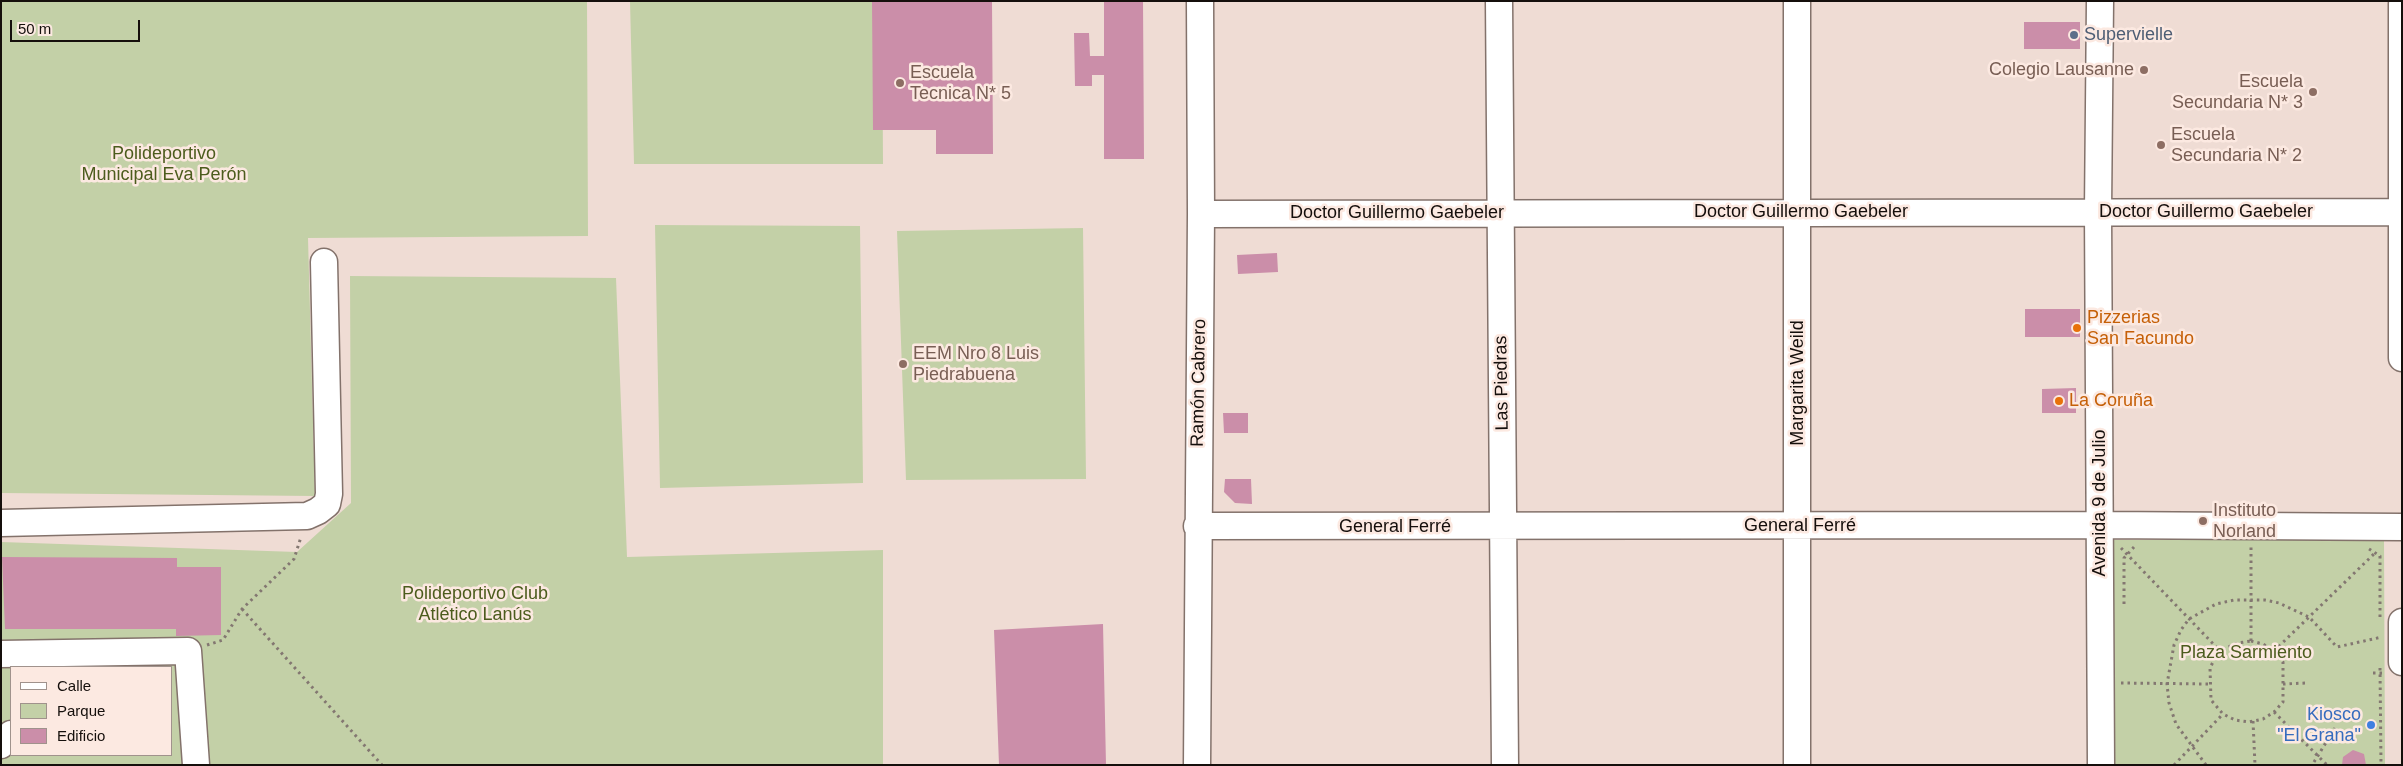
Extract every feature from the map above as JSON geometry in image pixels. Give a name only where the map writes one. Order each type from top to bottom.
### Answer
[{"type":"street","name":"Ramón Cabrero","points":[[1197,765],[1197,526],[1201,214],[1200,1]]},
{"type":"street","name":"Las Piedras","points":[[1499,1],[1505,765]]},
{"type":"street","name":"Margarita Weild","points":[[1797,1],[1799,526],[1797,765]]},
{"type":"street","name":"Avenida 9 de Julio","points":[[2100,1],[2098,211],[2100,525],[2118,683],[2101,765]]},
{"type":"street","points":[[2402,4],[2402,358]]},
{"type":"street","name":"Doctor Guillermo Gaebeler","points":[[1201,214],[2098,211],[2401,212]]},
{"type":"street","points":[[1,523],[307,516],[327,504],[329,494],[324,262]]},
{"type":"street","name":"General Ferré","points":[[1197,526],[2100,525],[2402,527]]},
{"type":"street","points":[[2387,631],[2391,663]]},
{"type":"street","points":[[1,654],[83,660],[188,651],[196,765]]},
{"type":"street","points":[[1,745],[10,735]]},
{"type":"path","points":[[188,651],[223,640],[242,608],[294,559],[307,516]]},
{"type":"path","points":[[2100,525],[2222,652]]},
{"type":"path","points":[[2124,606],[2124,558],[2136,545]]},
{"type":"path","points":[[2242,546],[2261,546]]},
{"type":"path","points":[[2251,546],[2251,641]]},
{"type":"path","points":[[2206,765],[2176,724],[2169,703],[2167,684],[2174,645],[2189,619],[2216,604],[2251,599],[2279,603],[2309,617],[2337,647],[2387,631],[2380,556],[2366,547]]},
{"type":"path","points":[[2274,651],[2382,547]]},
{"type":"path","points":[[242,608],[382,765]]},
{"type":"path","points":[[2251,641],[2263,644],[2274,651],[2283,662],[2283,702],[2274,712],[2263,719],[2253,722],[2236,720],[2223,714],[2211,700],[2210,684],[2210,668],[2222,652],[2238,643],[2251,641]]},
{"type":"path","points":[[2381,765],[2391,663]]},
{"type":"path","points":[[2118,683],[2210,684]]},
{"type":"path","points":[[2283,684],[2307,683]]},
{"type":"path","points":[[2274,712],[2327,765]]},
{"type":"path","points":[[2174,765],[2223,714]]},
{"type":"path","points":[[2253,722],[2254,765]]},
{"type":"path","points":[[2314,762],[2335,728]]},
{"type":"green space","name":"Polideportivo Municipal Eva Perón","points":[[1,1],[587,1],[588,236],[308,238],[315,496],[1,493]]},
{"type":"green space","points":[[630,1],[882,1],[883,164],[634,164]]},
{"type":"green space","points":[[655,225],[860,226],[863,483],[660,488]]},
{"type":"green space","points":[[1083,228],[1086,479],[906,480],[897,231]]},
{"type":"green space","name":"Polideportivo Club Atlético Lanús","points":[[350,276],[616,278],[627,557],[883,550],[883,765],[1,765],[1,542],[297,552],[351,503]]},
{"type":"green space","name":"Plaza Sarmiento","points":[[2108,540],[2384,540],[2385,765],[2108,765]]},
{"type":"building","points":[[872,1],[992,1],[993,154],[936,154],[936,130],[873,130]]},
{"type":"building","points":[[1104,1],[1143,1],[1144,159],[1104,159],[1104,75],[1092,75],[1092,86],[1075,86],[1074,33],[1089,33],[1090,56],[1104,56]]},
{"type":"building","points":[[2024,22],[2080,22],[2080,49],[2024,49]]},
{"type":"building","points":[[1277,253],[1278,272],[1238,274],[1237,255]]},
{"type":"building","points":[[2025,309],[2080,309],[2080,337],[2025,337]]},
{"type":"building","name":"La Coruña","points":[[2076,388],[2076,413],[2042,413],[2042,389]]},
{"type":"building","points":[[1223,413],[1248,413],[1248,433],[1224,433]]},
{"type":"building","points":[[1225,479],[1251,479],[1252,504],[1235,503],[1224,492]]},
{"type":"building","points":[[2,557],[177,558],[177,567],[221,567],[221,635],[176,636],[176,629],[5,629]]},
{"type":"building","points":[[1103,624],[1106,765],[999,765],[994,630]]},
{"type":"building","points":[[2353,750],[2364,754],[2366,765],[2342,765],[2343,757]]},
{"type":"place","name":"Supervielle","points":[[2074,35]]},
{"type":"place","name":"Colegio Lausanne","points":[[2144,70]]},
{"type":"place","name":"Escuela Tecnica N* 5","points":[[900,83]]},
{"type":"place","name":"Escuela Secundaria N* 3","points":[[2313,92]]},
{"type":"place","name":"Escuela Secundaria N* 2","points":[[2161,145]]},
{"type":"place","name":"Pizzerias San Facundo","points":[[2077,328]]},
{"type":"place","name":"EEM Nro 8 Luis Piedrabuena","points":[[903,364]]},
{"type":"place","name":"La Coruña","points":[[2059,401]]},
{"type":"place","name":"Instituto Norland","points":[[2203,521]]},
{"type":"place","name":"Kiosco \"El Grana\"","points":[[2371,725]]}]
